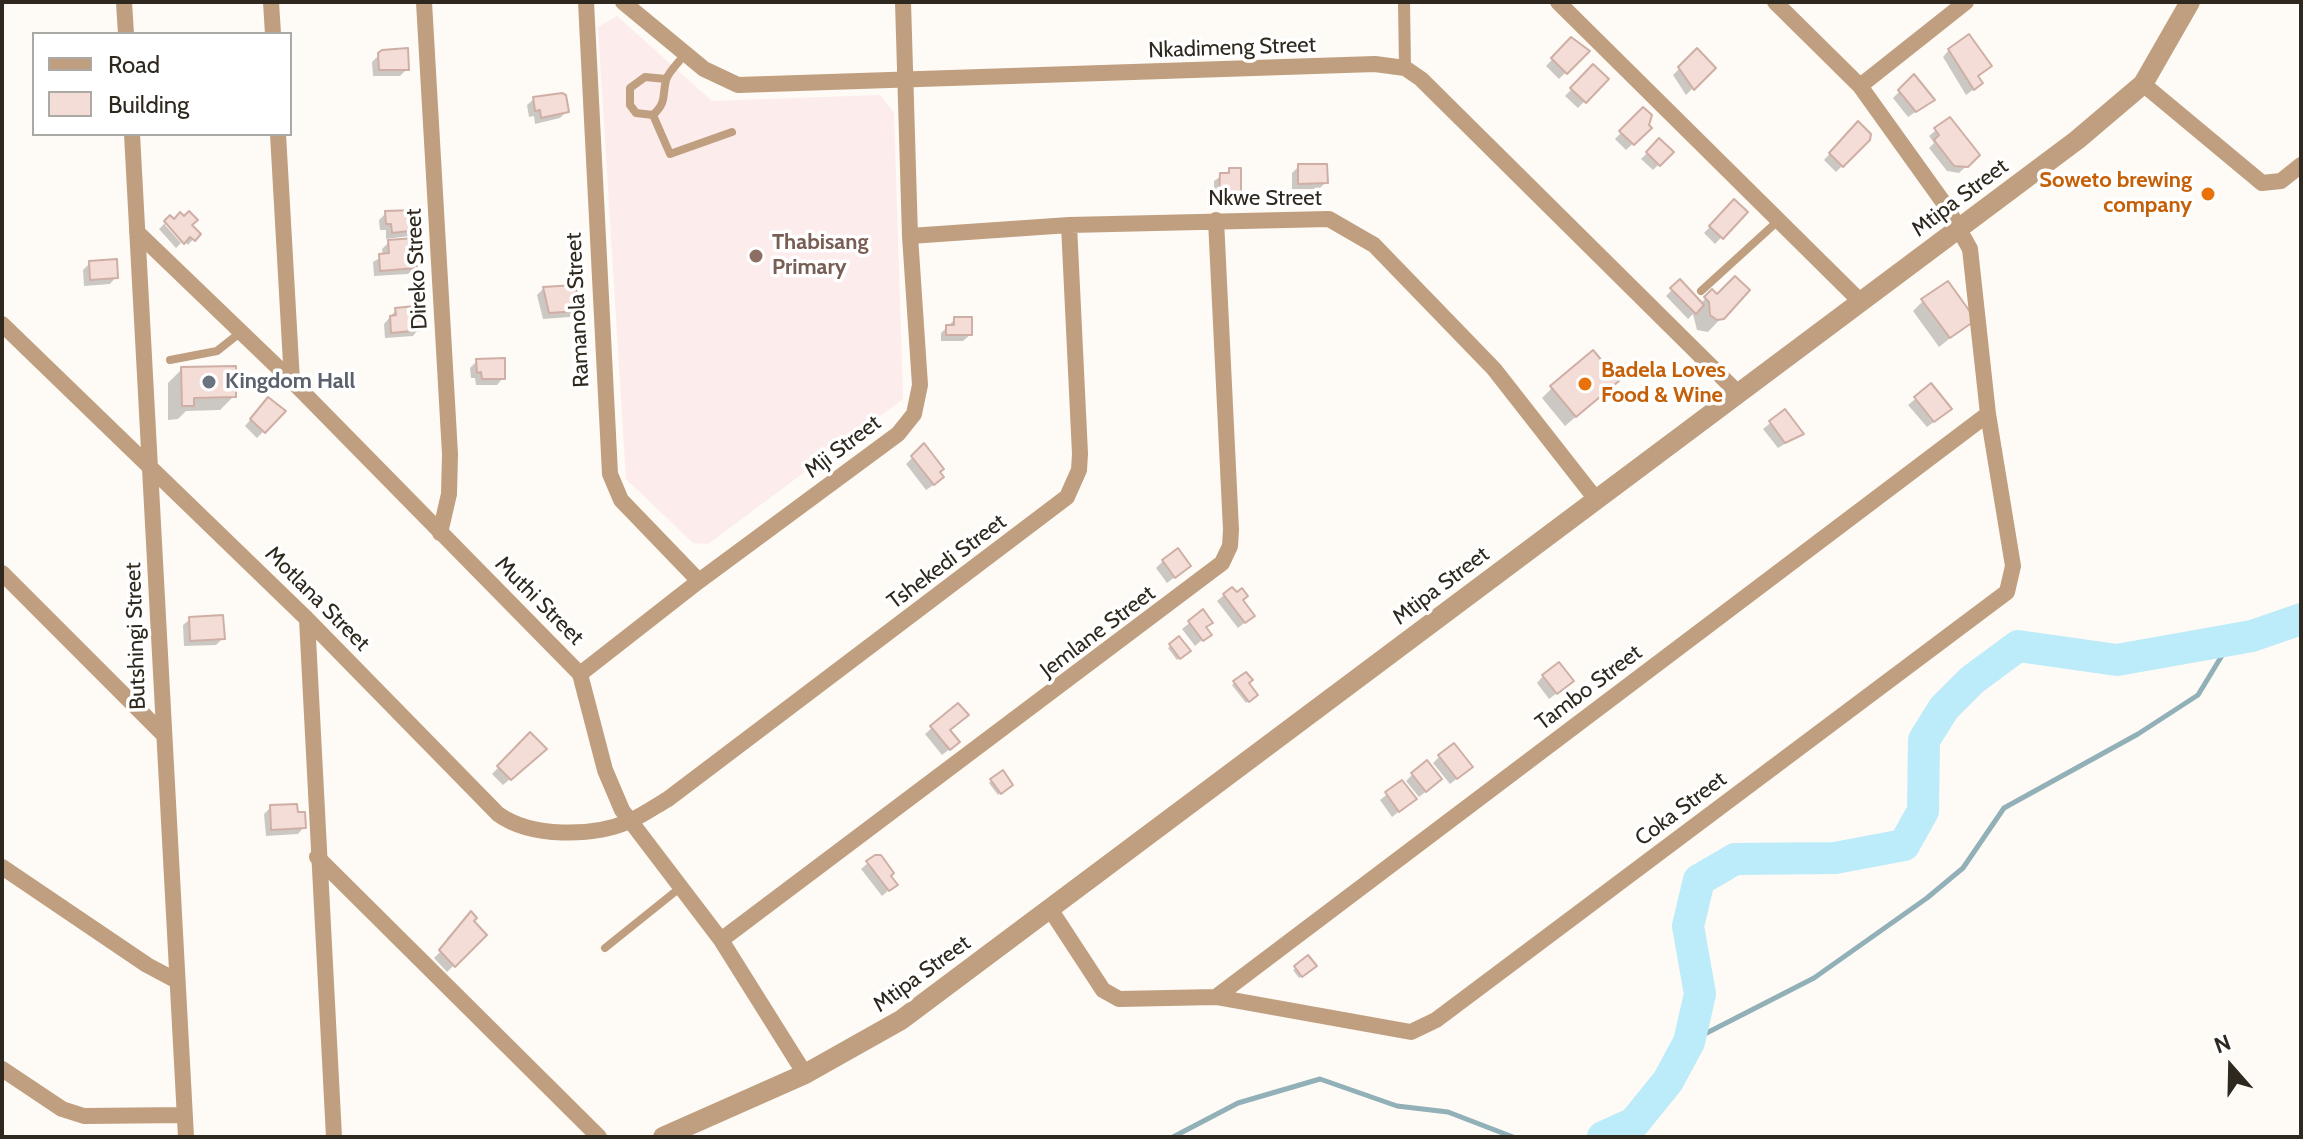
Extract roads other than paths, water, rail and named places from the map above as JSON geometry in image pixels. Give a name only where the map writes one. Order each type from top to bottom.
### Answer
[{"type":"street","points":[[124,2],[126,32]]},
{"type":"street","points":[[271,2],[273,32]]},
{"type":"street","name":"Direko Street","points":[[424,2],[450,454],[449,494],[440,533]]},
{"type":"street","name":"Ramanola Street","points":[[586,2],[610,474],[621,500],[699,581]]},
{"type":"street","name":"Nkadimeng Street","points":[[623,2],[715,76],[738,85],[1375,64],[1405,68]]},
{"type":"street","name":"Mji Street","points":[[580,674],[699,581],[898,434],[914,414],[920,385],[910,236],[903,2]]},
{"type":"street","points":[[1404,2],[1405,68],[1421,79],[1738,393]]},
{"type":"street","points":[[1558,2],[1860,301]]},
{"type":"street","name":"Coka Street","points":[[1050,909],[1096,981],[1110,995],[1139,1000],[1216,997],[1395,1032],[1422,1028],[1996,601],[2011,584],[2013,566],[1988,414],[1975,271],[1970,249],[1960,229],[1860,86],[1775,2]]},
{"type":"street","points":[[1860,86],[1966,2]]},
{"type":"street","name":"Mtipa Street","points":[[663,1137],[805,1074],[901,1020],[2077,140],[2143,84],[2190,2]]},
{"type":"street","points":[[2143,84],[2262,183],[2281,181],[2301,165]]},
{"type":"street","name":"Butshingi Street","points":[[132,136],[186,1137]]},
{"type":"street","points":[[278,136],[292,381]]},
{"type":"street","name":"Nkwe Street","points":[[910,236],[1069,225],[1329,219],[1374,245],[1494,369],[1595,498]]},
{"type":"street","name":"Jemlane Street","points":[[721,940],[1222,563],[1230,546],[1231,530],[1216,220]]},
{"type":"street","name":"Tshekedi Street","points":[[629,822],[668,799],[1067,497],[1079,470],[1080,454],[1069,225]]},
{"type":"street","name":"Muthi Street","points":[[137,232],[292,381],[580,674],[608,779],[629,822],[721,940],[805,1074]]},
{"type":"street","name":"Motlana Street","points":[[2,324],[307,619],[509,823],[537,831],[589,830],[629,822]]},
{"type":"street","name":"Tambo Street","points":[[1216,997],[1988,414]]},
{"type":"street","points":[[2,573],[162,733]]},
{"type":"street","points":[[307,619],[317,857],[334,1137]]},
{"type":"street","points":[[317,857],[599,1137]]},
{"type":"street","points":[[2,867],[147,965],[177,981]]},
{"type":"street","points":[[2,1069],[62,1109],[84,1116],[185,1115]]},
{"type":"lane","points":[[653,115],[666,98],[666,79],[685,54]]},
{"type":"lane","points":[[653,115],[636,113],[630,105],[630,88],[645,77],[666,79]]},
{"type":"lane","points":[[653,115],[670,154],[732,132]]},
{"type":"lane","points":[[1701,291],[1779,220]]},
{"type":"lane","points":[[170,360],[217,351],[241,332]]},
{"type":"lane","points":[[605,948],[681,887]]},
{"type":"waterway","points":[[1603,1137],[1634,1123],[1668,1081],[1689,1042],[1700,994],[1688,926],[1699,880],[1735,859],[1835,858],[1904,845],[1923,811],[1924,740],[1944,708],[1972,680],[2018,646],[2117,660],[2252,636],[2301,619]]},
{"type":"waterway","points":[[1689,1042],[1814,978],[1927,898],[1963,868],[2004,808],[2138,734],[2198,695],[2232,639]]},
{"type":"waterway","points":[[1173,1137],[1238,1103],[1320,1079],[1397,1106],[1448,1112],[1513,1137]]},
{"type":"place","name":"Soweto brewing company","points":[[2208,194]]},
{"type":"place","name":"Thabisang Primary","points":[[756,256]]},
{"type":"place","name":"Kingdom Hall","points":[[209,382]]},
{"type":"place","name":"Badela Loves Food & Wine","points":[[1585,384]]}]
